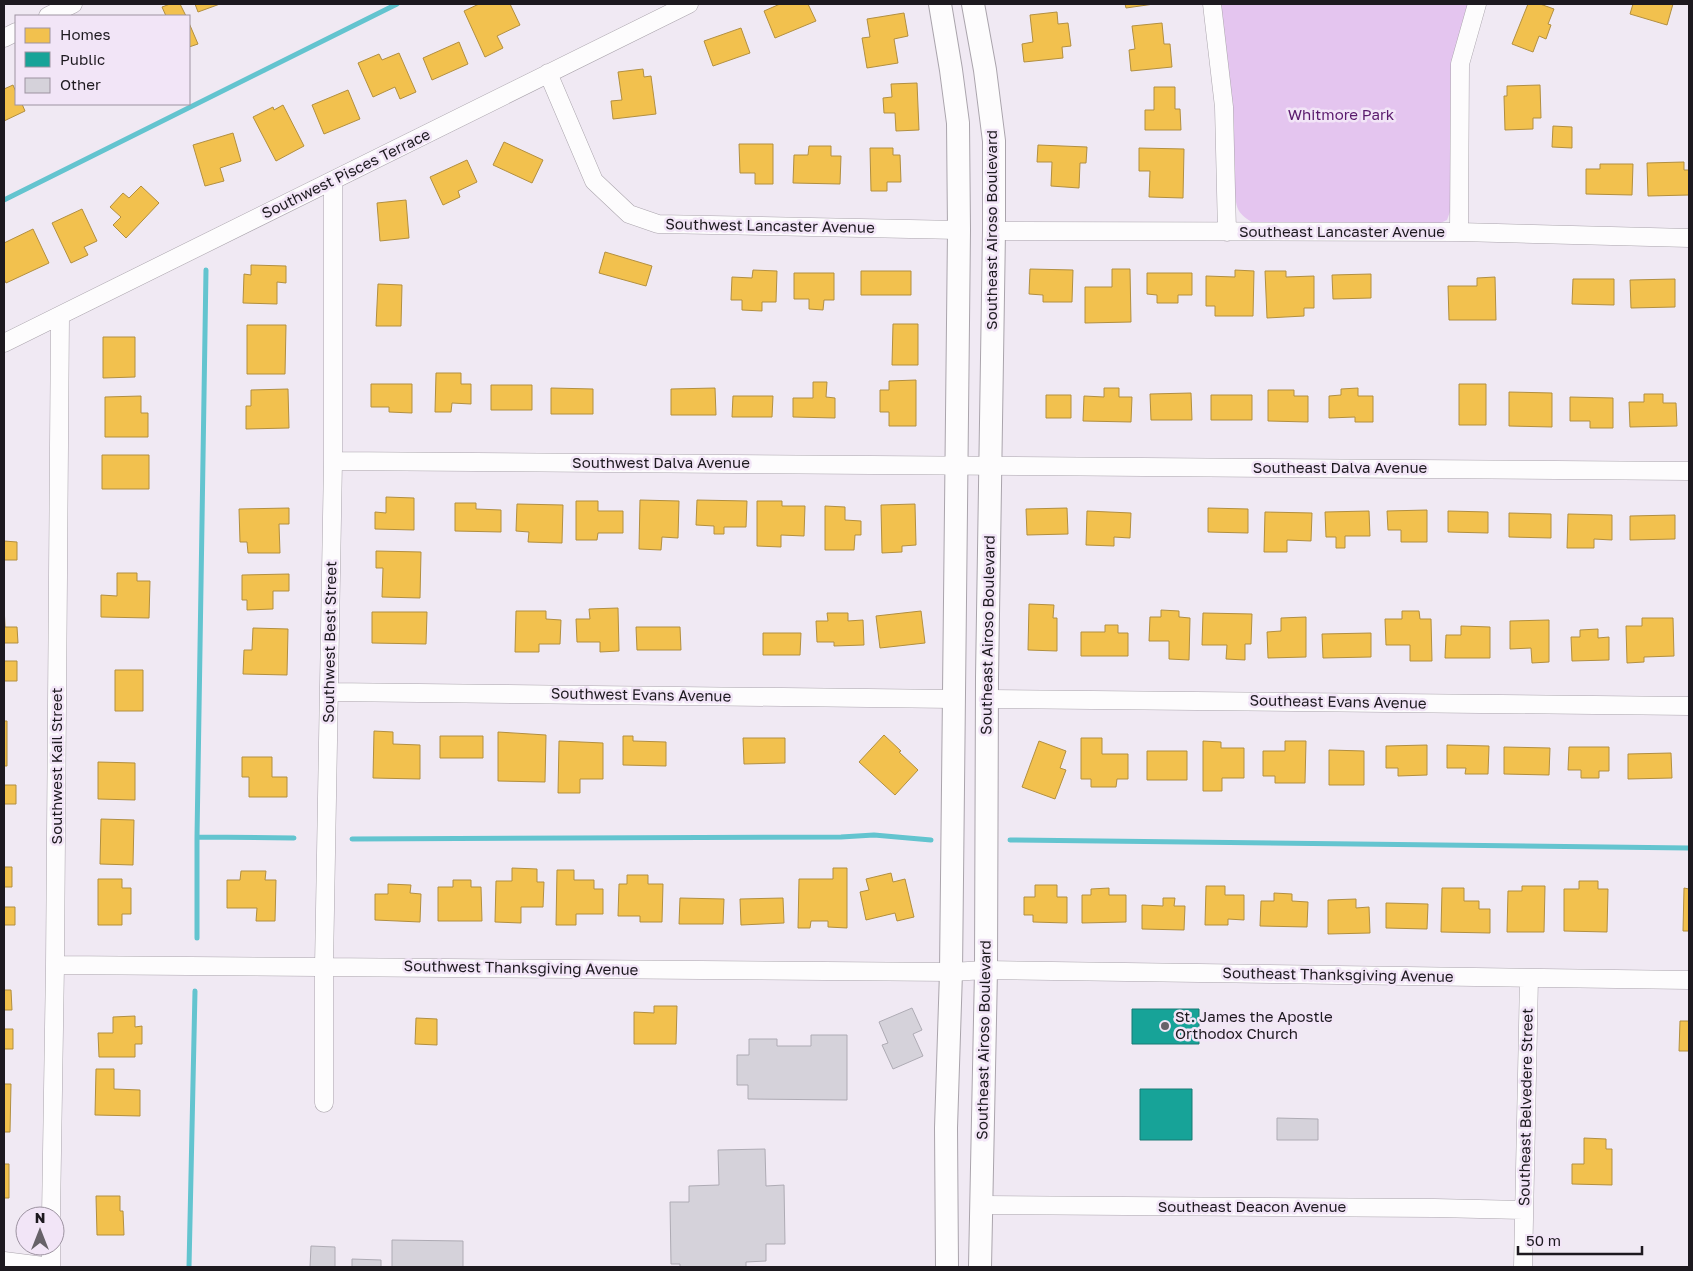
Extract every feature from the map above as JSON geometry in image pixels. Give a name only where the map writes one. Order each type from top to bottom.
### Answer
[{"type":"main road","points":[[940,4],[958,123],[959,230],[951,972],[946,1128],[947,1267]]},
{"type":"main road","name":"Southeast Airoso Boulevard","points":[[974,4],[994,141],[986,970],[980,1267]]},
{"type":"street","points":[[50,15],[73,4]]},
{"type":"street","name":"Southwest Pisces Terrace","points":[[4,343],[689,4]]},
{"type":"street","points":[[1212,4],[1224,107],[1227,232]]},
{"type":"street","points":[[1459,232],[1460,64],[1477,4]]},
{"type":"street","name":"Southwest Lancaster Avenue","points":[[548,73],[594,181],[629,214],[658,224],[959,230]]},
{"type":"street","name":"Southwest Best Street","points":[[324,1103],[324,966],[333,461],[333,181]]},
{"type":"street","name":"Southeast Lancaster Avenue","points":[[994,231],[1459,232],[1689,238]]},
{"type":"street","name":"Southwest Kail Street","points":[[51,1206],[60,316]]},
{"type":"street","name":"Southwest Dalva Avenue","points":[[333,461],[990,466]]},
{"type":"street","name":"Southeast Dalva Avenue","points":[[990,466],[1689,471]]},
{"type":"street","name":"Southwest Evans Avenue","points":[[329,692],[953,698]]},
{"type":"street","name":"Southeast Evans Avenue","points":[[988,698],[1689,706]]},
{"type":"street","name":"Southwest Thanksgiving Avenue","points":[[55,965],[951,972],[986,970]]},
{"type":"street","name":"Southeast Thanksgiving Avenue","points":[[986,970],[1689,980]]},
{"type":"street","name":"Southeast Belvedere Street","points":[[1523,1267],[1529,978]]},
{"type":"street","name":"Southeast Deacon Avenue","points":[[981,1205],[1523,1210]]},
{"type":"street","points":[[4,1261],[50,1267]]},
{"type":"green space","name":"Whitmore Park","points":[[1220,4],[1468,4],[1455,53],[1451,209],[1447,220],[1432,227],[1256,225],[1241,214],[1237,206],[1234,187]]},
{"type":"building: Homes","points":[[170,4],[180,4],[186,15],[166,15],[162,7]]},
{"type":"building: Homes","points":[[195,4],[220,4],[198,12]]},
{"type":"building: Homes","points":[[479,4],[510,4],[520,25],[497,36],[503,48],[485,57],[464,11]]},
{"type":"building: Homes","points":[[780,4],[808,4],[816,21],[775,38],[764,11]]},
{"type":"building: Homes","points":[[1125,4],[1154,4],[1126,8]]},
{"type":"building: Homes","points":[[1528,4],[1540,4],[1554,9],[1548,24],[1551,25],[1546,39],[1539,36],[1533,52],[1512,44]]},
{"type":"building: Homes","points":[[1633,4],[1673,4],[1667,25],[1630,14]]},
{"type":"building: Homes","points":[[1057,12],[1058,24],[1068,23],[1071,46],[1062,47],[1063,58],[1024,62],[1022,44],[1033,42],[1030,15]]},
{"type":"building: Homes","points":[[904,13],[908,36],[894,39],[898,63],[867,68],[862,38],[870,37],[867,19]]},
{"type":"building: Homes","points":[[1162,23],[1164,44],[1170,44],[1172,67],[1131,71],[1129,50],[1135,49],[1132,26]]},
{"type":"building: Homes","points":[[190,25],[198,44],[190,47]]},
{"type":"building: Homes","points":[[741,28],[750,53],[713,66],[704,41]]},
{"type":"building: Homes","points":[[459,42],[468,64],[432,80],[423,58]]},
{"type":"building: Homes","points":[[399,53],[416,92],[400,99],[395,87],[373,97],[358,63],[379,54],[382,60]]},
{"type":"building: Homes","points":[[643,69],[644,77],[651,76],[656,114],[613,119],[611,101],[622,100],[618,72]]},
{"type":"building: Homes","points":[[917,83],[919,130],[896,131],[895,113],[884,113],[883,98],[892,97],[891,84]]},
{"type":"building: Homes","points":[[13,85],[15,90],[15,105],[22,105],[25,111],[4,121],[4,89]]},
{"type":"building: Homes","points":[[1540,85],[1541,118],[1533,118],[1533,129],[1505,130],[1504,96],[1507,96],[1507,86]]},
{"type":"building: Homes","points":[[1154,87],[1175,87],[1175,109],[1180,109],[1181,130],[1145,130],[1145,110],[1154,110]]},
{"type":"building: Homes","points":[[348,90],[360,119],[324,134],[312,105]]},
{"type":"building: Homes","points":[[283,105],[304,146],[276,161],[253,117],[273,107],[274,110]]},
{"type":"building: Homes","points":[[1553,126],[1572,127],[1572,148],[1552,147]]},
{"type":"building: Homes","points":[[233,133],[241,161],[220,168],[224,181],[205,186],[193,145]]},
{"type":"building: Homes","points":[[504,142],[543,160],[532,183],[493,165]]},
{"type":"building: Homes","points":[[739,144],[773,144],[773,184],[755,184],[755,173],[740,173]]},
{"type":"building: Homes","points":[[1038,145],[1087,147],[1086,163],[1080,163],[1079,188],[1051,186],[1052,162],[1037,162]]},
{"type":"building: Homes","points":[[809,146],[831,146],[831,156],[841,156],[840,184],[793,183],[794,155],[808,155]]},
{"type":"building: Homes","points":[[870,148],[893,148],[893,155],[900,155],[901,182],[887,182],[887,191],[871,191]]},
{"type":"building: Homes","points":[[1139,148],[1184,149],[1183,198],[1149,197],[1150,171],[1139,171]]},
{"type":"building: Homes","points":[[467,160],[477,182],[458,191],[460,197],[443,205],[430,177]]},
{"type":"building: Homes","points":[[1684,162],[1684,170],[1689,170],[1689,195],[1648,196],[1647,163]]},
{"type":"building: Homes","points":[[1600,164],[1633,164],[1632,195],[1586,194],[1586,169],[1600,169]]},
{"type":"building: Homes","points":[[141,186],[159,203],[126,238],[113,225],[121,217],[110,207],[123,193],[129,198]]},
{"type":"building: Homes","points":[[406,200],[409,238],[380,241],[377,203]]},
{"type":"building: Homes","points":[[82,209],[97,241],[84,247],[88,255],[71,263],[52,223]]},
{"type":"building: Homes","points":[[33,229],[49,263],[6,283],[4,279],[4,243]]},
{"type":"building: Homes","points":[[605,252],[652,266],[646,286],[599,273]]},
{"type":"building: Homes","points":[[251,265],[286,266],[286,283],[277,282],[277,304],[243,303],[244,274],[251,275]]},
{"type":"building: Homes","points":[[1030,269],[1073,270],[1072,302],[1043,302],[1043,295],[1029,294]]},
{"type":"building: Homes","points":[[1112,269],[1130,269],[1131,322],[1085,323],[1085,287],[1112,287]]},
{"type":"building: Homes","points":[[753,270],[777,271],[776,302],[762,302],[762,311],[742,310],[742,300],[731,300],[732,277],[752,278]]},
{"type":"building: Homes","points":[[1235,270],[1254,271],[1253,316],[1215,316],[1215,306],[1206,306],[1206,276],[1235,277]]},
{"type":"building: Homes","points":[[861,271],[911,271],[911,295],[861,295]]},
{"type":"building: Homes","points":[[1265,271],[1286,271],[1286,277],[1314,276],[1314,308],[1304,308],[1304,316],[1267,318]]},
{"type":"building: Homes","points":[[794,273],[834,273],[834,300],[824,300],[823,310],[809,309],[809,299],[794,299]]},
{"type":"building: Homes","points":[[1147,273],[1192,273],[1192,295],[1178,295],[1178,303],[1157,303],[1157,295],[1147,294]]},
{"type":"building: Homes","points":[[1371,274],[1371,298],[1333,299],[1332,275]]},
{"type":"building: Homes","points":[[1495,277],[1496,320],[1449,320],[1448,286],[1477,286],[1477,278]]},
{"type":"building: Homes","points":[[1573,279],[1614,279],[1614,305],[1572,304]]},
{"type":"building: Homes","points":[[1675,279],[1675,307],[1631,308],[1630,280]]},
{"type":"building: Homes","points":[[378,284],[402,285],[401,326],[376,326]]},
{"type":"building: Homes","points":[[893,324],[918,324],[918,365],[892,365]]},
{"type":"building: Homes","points":[[247,325],[286,325],[285,374],[247,374]]},
{"type":"building: Homes","points":[[103,337],[135,337],[135,377],[103,378]]},
{"type":"building: Homes","points":[[436,373],[461,373],[461,384],[471,384],[471,404],[452,403],[451,412],[435,412]]},
{"type":"building: Homes","points":[[916,380],[916,426],[889,426],[889,412],[880,412],[880,390],[889,390],[889,381]]},
{"type":"building: Homes","points":[[813,382],[827,382],[826,397],[835,398],[835,418],[793,417],[793,398],[813,398]]},
{"type":"building: Homes","points":[[371,384],[412,384],[412,413],[389,412],[389,407],[371,407]]},
{"type":"building: Homes","points":[[1459,384],[1486,384],[1486,425],[1459,425]]},
{"type":"building: Homes","points":[[491,385],[532,385],[532,410],[491,410]]},
{"type":"building: Homes","points":[[551,388],[593,389],[593,414],[551,414]]},
{"type":"building: Homes","points":[[715,388],[716,415],[671,415],[671,389]]},
{"type":"building: Homes","points":[[1104,388],[1119,388],[1119,397],[1132,397],[1131,422],[1083,421],[1084,396],[1104,397]]},
{"type":"building: Homes","points":[[1358,388],[1358,396],[1373,396],[1373,422],[1355,422],[1355,417],[1329,418],[1329,396],[1341,395],[1341,389]]},
{"type":"building: Homes","points":[[288,389],[289,428],[246,429],[246,406],[251,406],[251,390]]},
{"type":"building: Homes","points":[[1268,390],[1294,390],[1294,396],[1308,396],[1308,422],[1268,421]]},
{"type":"building: Homes","points":[[1509,392],[1552,393],[1552,427],[1509,426]]},
{"type":"building: Homes","points":[[1191,393],[1192,420],[1151,420],[1150,394]]},
{"type":"building: Homes","points":[[1644,394],[1663,394],[1663,403],[1676,403],[1677,426],[1630,427],[1629,402],[1644,402]]},
{"type":"building: Homes","points":[[1046,395],[1071,395],[1071,418],[1046,418]]},
{"type":"building: Homes","points":[[1211,395],[1252,395],[1252,420],[1211,420]]},
{"type":"building: Homes","points":[[141,396],[141,413],[148,413],[148,437],[105,437],[105,397]]},
{"type":"building: Homes","points":[[733,396],[773,396],[772,417],[732,417]]},
{"type":"building: Homes","points":[[1570,397],[1613,398],[1613,428],[1590,428],[1590,421],[1570,421]]},
{"type":"building: Homes","points":[[102,455],[149,455],[149,489],[102,489]]},
{"type":"building: Homes","points":[[386,497],[414,498],[414,530],[375,529],[375,512],[386,513]]},
{"type":"building: Homes","points":[[640,500],[679,501],[678,538],[662,537],[661,550],[639,549]]},
{"type":"building: Homes","points":[[697,500],[747,501],[746,527],[724,527],[724,534],[714,534],[714,526],[696,525]]},
{"type":"building: Homes","points":[[576,501],[598,501],[598,511],[623,511],[623,533],[598,533],[597,540],[576,540]]},
{"type":"building: Homes","points":[[757,501],[782,501],[782,506],[805,506],[804,536],[781,535],[781,547],[757,546]]},
{"type":"building: Homes","points":[[455,503],[476,503],[476,509],[501,510],[501,532],[455,531]]},
{"type":"building: Homes","points":[[517,504],[563,505],[562,543],[528,542],[529,532],[516,531]]},
{"type":"building: Homes","points":[[915,504],[916,545],[902,546],[902,552],[882,553],[881,505]]},
{"type":"building: Homes","points":[[825,506],[845,507],[845,520],[861,521],[861,535],[855,535],[854,550],[825,550]]},
{"type":"building: Homes","points":[[289,508],[289,524],[279,524],[280,553],[248,553],[247,542],[240,542],[239,509]]},
{"type":"building: Homes","points":[[1067,508],[1068,534],[1027,535],[1026,509]]},
{"type":"building: Homes","points":[[1208,508],[1248,509],[1248,533],[1208,532]]},
{"type":"building: Homes","points":[[1427,510],[1427,542],[1401,542],[1401,530],[1388,530],[1387,511]]},
{"type":"building: Homes","points":[[1087,511],[1131,513],[1130,538],[1114,537],[1114,546],[1086,545]]},
{"type":"building: Homes","points":[[1369,511],[1370,536],[1345,536],[1345,548],[1336,548],[1336,537],[1326,537],[1325,512]]},
{"type":"building: Homes","points":[[1448,511],[1488,512],[1488,533],[1448,532]]},
{"type":"building: Homes","points":[[1265,512],[1312,513],[1311,541],[1287,540],[1287,552],[1264,552]]},
{"type":"building: Homes","points":[[1509,513],[1551,514],[1551,538],[1509,537]]},
{"type":"building: Homes","points":[[1568,514],[1612,515],[1612,540],[1594,539],[1594,548],[1567,548]]},
{"type":"building: Homes","points":[[1675,515],[1675,539],[1630,540],[1630,516]]},
{"type":"building: Homes","points":[[4,541],[17,542],[17,560],[4,560]]},
{"type":"building: Homes","points":[[376,551],[421,552],[420,598],[382,597],[383,568],[376,568]]},
{"type":"building: Homes","points":[[117,573],[137,573],[137,581],[150,581],[149,618],[101,617],[101,595],[117,596]]},
{"type":"building: Homes","points":[[289,574],[289,591],[273,591],[273,609],[247,610],[247,600],[242,600],[242,575]]},
{"type":"building: Homes","points":[[1029,604],[1054,605],[1053,618],[1057,618],[1057,651],[1028,650]]},
{"type":"building: Homes","points":[[4,605],[5,627],[17,627],[18,643],[4,643]]},
{"type":"building: Homes","points":[[618,608],[619,651],[600,652],[600,642],[577,642],[576,619],[590,619],[589,609]]},
{"type":"building: Homes","points":[[1161,610],[1179,611],[1179,617],[1190,618],[1189,660],[1169,659],[1169,641],[1149,641],[1150,617],[1161,617]]},
{"type":"building: Homes","points":[[516,611],[546,611],[546,619],[561,620],[560,644],[539,644],[539,652],[515,652]]},
{"type":"building: Homes","points":[[921,611],[925,643],[880,648],[876,616]]},
{"type":"building: Homes","points":[[1402,611],[1419,611],[1420,619],[1431,619],[1432,661],[1410,661],[1410,645],[1386,645],[1385,619],[1402,619]]},
{"type":"building: Homes","points":[[372,612],[427,612],[426,644],[372,643]]},
{"type":"building: Homes","points":[[827,613],[848,613],[848,621],[863,620],[864,645],[834,646],[834,642],[817,642],[816,621],[828,621]]},
{"type":"building: Homes","points":[[1203,613],[1252,614],[1251,644],[1245,644],[1245,660],[1226,659],[1227,645],[1202,645]]},
{"type":"building: Homes","points":[[1306,617],[1306,657],[1268,658],[1267,632],[1281,631],[1281,618]]},
{"type":"building: Homes","points":[[1642,618],[1673,618],[1674,656],[1644,657],[1644,662],[1627,663],[1626,626],[1642,626]]},
{"type":"building: Homes","points":[[1549,620],[1549,662],[1532,663],[1531,648],[1510,649],[1510,621]]},
{"type":"building: Homes","points":[[1105,625],[1118,625],[1118,633],[1128,633],[1128,656],[1081,656],[1081,632],[1105,632]]},
{"type":"building: Homes","points":[[1461,626],[1490,627],[1490,658],[1445,658],[1446,635],[1461,635]]},
{"type":"building: Homes","points":[[636,627],[680,627],[681,650],[637,650]]},
{"type":"building: Homes","points":[[253,628],[288,629],[287,675],[243,674],[244,650],[252,650]]},
{"type":"building: Homes","points":[[1598,629],[1598,638],[1609,637],[1609,660],[1572,661],[1571,637],[1580,637],[1580,630]]},
{"type":"building: Homes","points":[[763,633],[801,633],[800,655],[763,655]]},
{"type":"building: Homes","points":[[1371,633],[1371,657],[1323,658],[1322,634]]},
{"type":"building: Homes","points":[[4,661],[17,661],[17,681],[4,681]]},
{"type":"building: Homes","points":[[115,670],[143,670],[143,711],[115,711]]},
{"type":"building: Homes","points":[[4,721],[7,721],[7,766],[4,766]]},
{"type":"building: Homes","points":[[374,731],[393,732],[393,744],[420,745],[420,779],[373,778]]},
{"type":"building: Homes","points":[[498,732],[546,735],[545,782],[498,781]]},
{"type":"building: Homes","points":[[884,735],[918,770],[895,795],[859,762]]},
{"type":"building: Homes","points":[[440,736],[483,736],[483,758],[440,758]]},
{"type":"building: Homes","points":[[623,736],[633,736],[633,741],[666,742],[666,766],[623,765]]},
{"type":"building: Homes","points":[[743,738],[785,738],[785,763],[744,764]]},
{"type":"building: Homes","points":[[1081,738],[1102,738],[1102,754],[1128,754],[1128,779],[1117,779],[1116,787],[1091,787],[1091,779],[1081,779]]},
{"type":"building: Homes","points":[[559,741],[603,743],[603,779],[580,779],[580,793],[558,793]]},
{"type":"building: Homes","points":[[1039,741],[1066,751],[1060,768],[1066,770],[1055,799],[1022,787]]},
{"type":"building: Homes","points":[[1203,741],[1221,742],[1221,748],[1244,748],[1244,778],[1222,778],[1222,791],[1203,791]]},
{"type":"building: Homes","points":[[1285,741],[1306,741],[1305,783],[1275,783],[1275,776],[1263,776],[1263,751],[1285,751]]},
{"type":"building: Homes","points":[[1427,745],[1427,775],[1398,776],[1398,768],[1386,768],[1386,746]]},
{"type":"building: Homes","points":[[1447,745],[1489,746],[1488,774],[1465,774],[1466,768],[1447,768]]},
{"type":"building: Homes","points":[[1504,747],[1550,748],[1549,775],[1504,774]]},
{"type":"building: Homes","points":[[1569,747],[1609,747],[1609,771],[1599,771],[1599,778],[1581,778],[1581,770],[1568,770]]},
{"type":"building: Homes","points":[[1329,750],[1364,751],[1364,785],[1329,785]]},
{"type":"building: Homes","points":[[1147,751],[1187,751],[1187,780],[1147,780]]},
{"type":"building: Homes","points":[[1671,753],[1672,778],[1628,779],[1628,754]]},
{"type":"building: Homes","points":[[242,757],[272,757],[272,777],[287,777],[287,797],[249,797],[249,777],[242,777]]},
{"type":"building: Homes","points":[[98,762],[135,763],[135,800],[98,799]]},
{"type":"building: Homes","points":[[4,785],[16,785],[16,804],[4,804]]},
{"type":"building: Homes","points":[[101,819],[134,820],[133,865],[100,864]]},
{"type":"building: Homes","points":[[4,867],[12,867],[12,887],[4,887]]},
{"type":"building: Homes","points":[[512,868],[537,869],[537,882],[544,882],[543,907],[521,907],[521,923],[495,922],[496,881],[512,881]]},
{"type":"building: Homes","points":[[833,868],[847,868],[847,928],[828,927],[828,921],[811,921],[810,928],[798,928],[799,879],[833,879]]},
{"type":"building: Homes","points":[[557,870],[574,870],[574,880],[594,880],[594,889],[603,889],[603,914],[576,914],[576,925],[556,925]]},
{"type":"building: Homes","points":[[241,871],[266,871],[265,880],[276,880],[275,921],[256,921],[257,908],[227,908],[227,880],[240,880]]},
{"type":"building: Homes","points":[[891,873],[893,882],[905,879],[914,917],[897,921],[895,913],[866,920],[860,892],[869,890],[866,879]]},
{"type":"building: Homes","points":[[627,875],[648,875],[648,884],[663,884],[662,922],[640,922],[640,916],[618,916],[619,884],[627,884]]},
{"type":"building: Homes","points":[[98,879],[122,879],[122,888],[131,888],[131,914],[122,914],[122,925],[98,925]]},
{"type":"building: Homes","points":[[453,880],[471,880],[471,887],[481,887],[482,921],[438,921],[438,887],[453,887]]},
{"type":"building: Homes","points":[[1579,881],[1598,881],[1598,889],[1608,889],[1607,932],[1564,931],[1564,889],[1579,889]]},
{"type":"building: Homes","points":[[388,884],[411,885],[410,893],[421,894],[420,922],[375,920],[375,894],[388,894]]},
{"type":"building: Homes","points":[[1035,885],[1057,885],[1057,897],[1067,897],[1067,923],[1033,922],[1033,915],[1024,915],[1024,897],[1035,897]]},
{"type":"building: Homes","points":[[1206,886],[1225,886],[1225,895],[1244,895],[1244,920],[1228,919],[1228,925],[1205,925]]},
{"type":"building: Homes","points":[[1522,886],[1545,886],[1544,932],[1507,932],[1508,891],[1522,891]]},
{"type":"building: Homes","points":[[1109,888],[1109,895],[1126,895],[1126,922],[1082,923],[1082,895],[1091,895],[1091,889]]},
{"type":"building: Homes","points":[[1442,888],[1464,888],[1464,901],[1479,901],[1479,909],[1490,909],[1490,933],[1441,932]]},
{"type":"building: Homes","points":[[1684,888],[1689,889],[1689,931],[1683,931]]},
{"type":"building: Homes","points":[[1274,893],[1292,894],[1292,901],[1308,902],[1307,927],[1260,926],[1261,901],[1274,901]]},
{"type":"building: Homes","points":[[680,898],[724,899],[723,924],[679,924]]},
{"type":"building: Homes","points":[[783,898],[784,923],[741,925],[740,899]]},
{"type":"building: Homes","points":[[1163,898],[1175,898],[1174,906],[1185,906],[1184,930],[1142,929],[1142,905],[1163,906]]},
{"type":"building: Homes","points":[[1356,899],[1356,908],[1369,907],[1370,933],[1328,934],[1328,900]]},
{"type":"building: Homes","points":[[1386,903],[1428,904],[1427,929],[1386,928]]},
{"type":"building: Homes","points":[[4,907],[15,907],[15,925],[4,925]]},
{"type":"building: Homes","points":[[4,990],[11,990],[12,1010],[4,1010]]},
{"type":"building: Homes","points":[[654,1006],[677,1006],[676,1044],[634,1044],[634,1012],[654,1013]]},
{"type":"building: Homes","points":[[135,1016],[135,1027],[142,1026],[142,1044],[135,1044],[135,1057],[99,1057],[98,1033],[113,1033],[113,1017]]},
{"type":"building: Homes","points":[[416,1018],[437,1019],[437,1045],[415,1044]]},
{"type":"building: Homes","points":[[1680,1021],[1689,1021],[1689,1051],[1679,1051]]},
{"type":"building: Homes","points":[[4,1029],[13,1029],[13,1049],[4,1049]]},
{"type":"building: Homes","points":[[96,1069],[114,1069],[114,1089],[140,1090],[140,1116],[95,1115]]},
{"type":"building: Homes","points":[[4,1084],[11,1084],[10,1132],[4,1132]]},
{"type":"building: Homes","points":[[1584,1138],[1606,1139],[1606,1149],[1612,1149],[1612,1185],[1572,1184],[1572,1164],[1584,1164]]},
{"type":"building: Homes","points":[[4,1164],[9,1164],[9,1198],[4,1198]]},
{"type":"building: Homes","points":[[96,1196],[120,1196],[120,1211],[123,1211],[124,1235],[97,1235]]},
{"type":"building: Public","name":"St. James the Apostle Orthodox Church","points":[[1132,1009],[1199,1009],[1199,1044],[1132,1044]]},
{"type":"building: Public","points":[[1140,1089],[1192,1089],[1192,1140],[1140,1140]]},
{"type":"building: Other","points":[[912,1008],[922,1030],[913,1034],[923,1056],[893,1069],[882,1045],[888,1043],[879,1022]]},
{"type":"building: Other","points":[[811,1035],[847,1035],[847,1100],[748,1099],[748,1085],[737,1085],[737,1055],[749,1055],[749,1039],[777,1039],[777,1046],[811,1046]]},
{"type":"building: Other","points":[[1277,1118],[1318,1119],[1318,1140],[1277,1140]]},
{"type":"building: Other","points":[[765,1149],[766,1186],[784,1185],[785,1244],[766,1244],[766,1261],[746,1262],[746,1267],[680,1267],[680,1264],[671,1264],[670,1202],[689,1202],[689,1186],[719,1185],[718,1150]]},
{"type":"building: Other","points":[[392,1240],[463,1241],[463,1267],[392,1267]]},
{"type":"building: Other","points":[[311,1246],[335,1247],[335,1267],[310,1267]]},
{"type":"building: Other","points":[[352,1259],[381,1260],[381,1267],[352,1267]]},
{"type":"waterway","points":[[4,200],[397,4]]},
{"type":"waterway","points":[[197,938],[206,270]]},
{"type":"waterway","points":[[352,839],[841,837],[874,835],[931,840]]},
{"type":"waterway","points":[[197,837],[294,838]]},
{"type":"waterway","points":[[1010,840],[1689,848]]},
{"type":"waterway","points":[[189,1267],[195,991]]},
{"type":"place","name":"St. James the Apostle Orthodox Church","points":[[1165,1026]]}]
